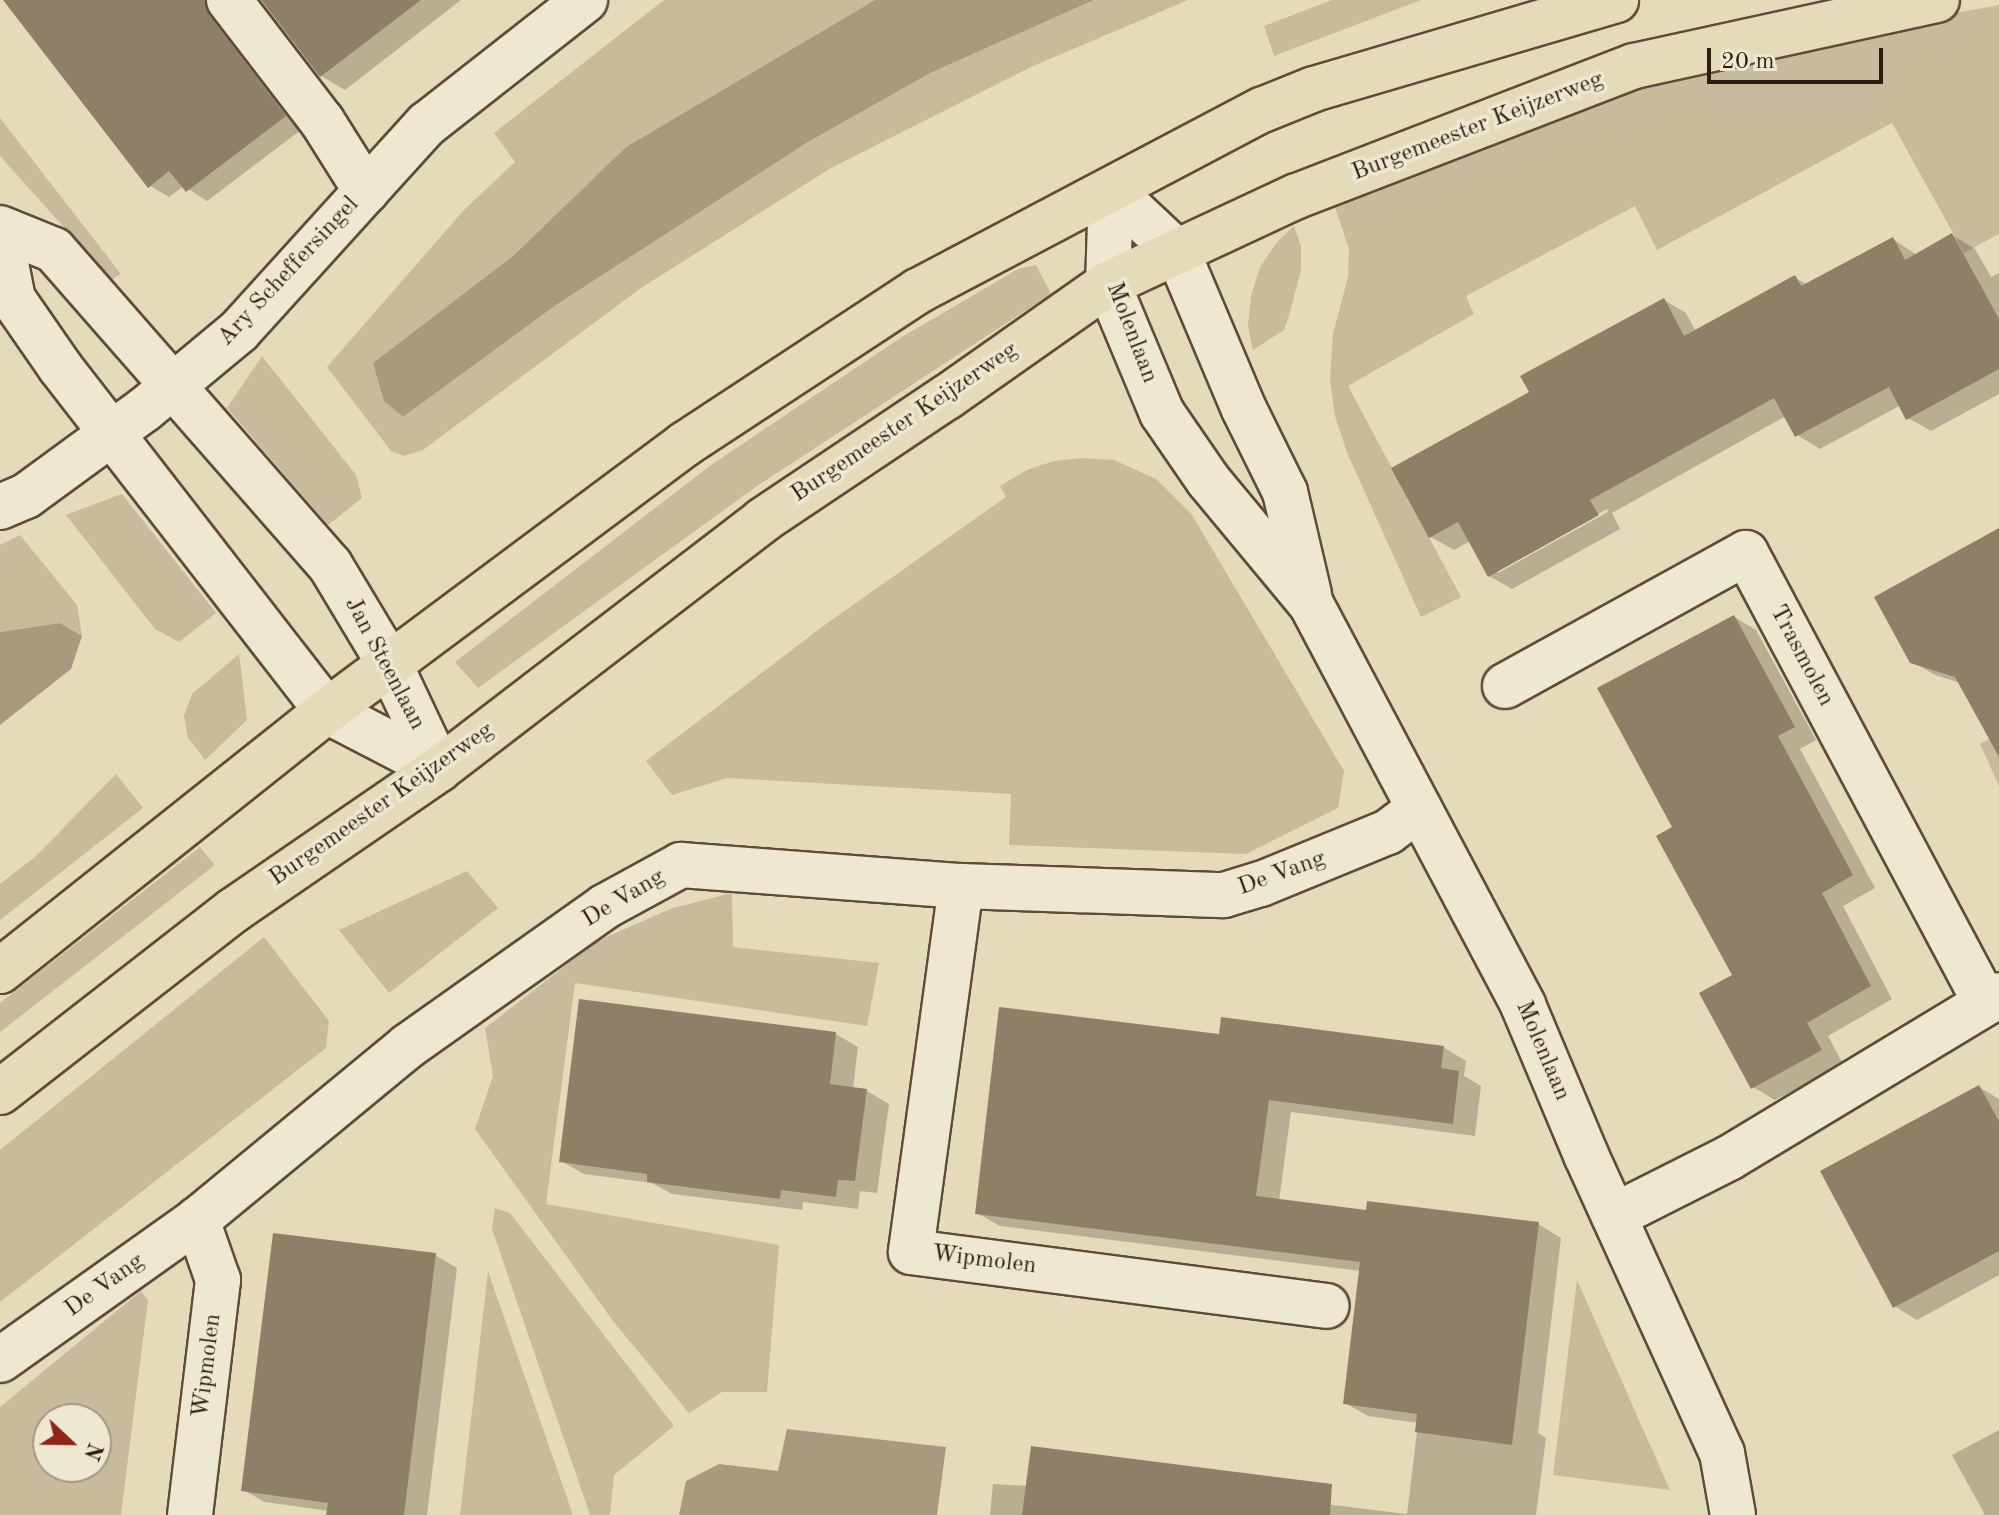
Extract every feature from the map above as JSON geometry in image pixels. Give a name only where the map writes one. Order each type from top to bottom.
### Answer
[{"type":"main road","points":[[0,971],[389,663],[685,444],[918,291],[1262,110],[1314,89],[1616,0]]},
{"type":"main road","name":"Burgemeester Keijzerweg","points":[[0,1092],[234,910],[439,769],[763,520],[1108,284],[1297,196],[1634,66],[1937,0]]},
{"type":"street","name":"Ary Scheffersingel","points":[[229,0],[322,121],[366,191]]},
{"type":"street","name":"Ary Scheffersingel","points":[[0,507],[26,496],[111,434],[239,331],[427,124],[585,0]]},
{"type":"street","name":"Molenlaan","points":[[1111,190],[1178,253],[1244,409],[1285,492],[1311,604]]},
{"type":"street","name":"Molenlaan","points":[[1111,190],[1108,284],[1162,413],[1208,480],[1311,604],[1523,1005],[1614,1216],[1722,1453],[1733,1515]]},
{"type":"street","name":"Jan Steenlaan","points":[[0,231],[54,250],[330,565],[389,663],[439,769]]},
{"type":"street","name":"Jan Steenlaan","points":[[0,231],[13,299],[111,434],[327,711],[439,769]]},
{"type":"street","name":"Trasmolen","points":[[1505,686],[1746,553],[1992,998],[1729,1158],[1614,1216]]},
{"type":"street","name":"De Vang","points":[[0,1360],[197,1220],[408,1046],[604,907],[681,865],[961,886],[1224,895],[1261,884],[1388,832],[1419,809]]},
{"type":"street","name":"Wipmolen","points":[[961,886],[911,1252],[1327,1306]]},
{"type":"street","name":"Wipmolen","points":[[190,1515],[218,1280],[197,1220]]},
{"type":"shaded area","points":[[664,0],[875,0],[626,147],[512,257],[403,417],[556,305],[808,142],[929,73],[1094,0],[1188,0],[1031,67],[831,168],[641,288],[423,450],[404,456],[391,451],[327,367],[463,211],[515,162],[494,133]]},
{"type":"shaded area","points":[[875,0],[1094,0],[930,73],[808,142],[556,305],[403,417],[384,401],[373,363],[512,257],[626,147]]},
{"type":"shaded area","points":[[1332,0],[1421,0],[1274,56],[1264,26]]},
{"type":"shaded area","points":[[1999,5],[1999,234],[1964,253],[1892,123],[1657,250],[1635,206],[1466,296],[1474,314],[1348,386],[1461,597],[1421,617],[1348,455],[1335,416],[1330,378],[1333,334],[1348,277],[1349,249],[1333,201],[1574,102],[1821,38]]},
{"type":"shaded area","points":[[0,118],[121,274],[111,280],[0,156]]},
{"type":"shaded area","points":[[1294,226],[1301,246],[1301,270],[1289,316],[1284,330],[1253,350],[1248,326],[1251,296],[1260,267],[1277,242]]},
{"type":"shaded area","points":[[1036,265],[1051,294],[760,484],[478,688],[455,662],[711,465],[902,337],[1018,269]]},
{"type":"shaded area","points":[[262,356],[356,475],[362,498],[328,525],[227,408]]},
{"type":"shaded area","points":[[1082,458],[1114,460],[1156,479],[1192,515],[1344,771],[1338,808],[1246,854],[1009,845],[1011,794],[727,778],[672,795],[646,761],[826,624],[1006,497],[1000,486],[1027,470],[1054,461]]},
{"type":"shaded area","points":[[122,494],[216,613],[179,642],[155,629],[66,515]]},
{"type":"shaded area","points":[[20,535],[77,605],[82,636],[60,623],[0,632],[0,545]]},
{"type":"shaded area","points":[[60,623],[82,636],[71,669],[0,725],[0,632]]},
{"type":"shaded area","points":[[239,654],[247,720],[205,760],[188,738],[184,716],[192,694]]},
{"type":"shaded area","points":[[1999,733],[1999,786],[1980,744]]},
{"type":"shaded area","points":[[116,774],[143,808],[0,920],[0,884],[35,857]]},
{"type":"shaded area","points":[[200,847],[215,865],[0,1032],[0,1003]]},
{"type":"shaded area","points":[[467,871],[498,908],[389,993],[339,930]]},
{"type":"shaded area","points":[[732,893],[733,947],[879,963],[867,1026],[575,983],[546,1204],[779,1245],[767,1392],[722,1392],[689,1413],[613,1321],[475,1129],[493,1076],[485,1028],[597,941],[673,908]]},
{"type":"shaded area","points":[[264,937],[329,1021],[326,1048],[0,1302],[0,1150]]},
{"type":"shaded area","points":[[495,1208],[510,1213],[674,1426],[614,1475],[610,1515],[590,1515],[492,1229]]},
{"type":"shaded area","points":[[488,1271],[573,1515],[460,1515]]},
{"type":"shaded area","points":[[1577,1280],[1670,1490],[1553,1475]]},
{"type":"shaded area","points":[[141,1291],[148,1300],[121,1515],[0,1515],[0,1407]]},
{"type":"shaded area","points":[[787,1429],[946,1447],[937,1515],[679,1515],[686,1481],[719,1464],[778,1471]]},
{"type":"building","points":[[3,0],[205,0],[209,15],[286,116],[186,192],[169,171],[148,188]]},
{"type":"building","points":[[261,0],[421,0],[320,77]]},
{"type":"building","points":[[1952,233],[1999,319],[1999,369],[1906,420],[1889,387],[1795,437],[1774,398],[1590,500],[1599,515],[1488,577],[1458,522],[1429,538],[1391,468],[1529,392],[1520,376],[1664,298],[1684,336],[1795,275],[1801,286],[1893,237],[1905,260]]},
{"type":"building","points":[[1999,528],[1999,757],[1955,677],[1910,663],[1874,597]]},
{"type":"building","points":[[1734,615],[1795,727],[1778,736],[1853,875],[1822,893],[1871,986],[1807,1023],[1822,1050],[1751,1089],[1699,993],[1732,975],[1656,836],[1672,827],[1597,688]]},
{"type":"building","points":[[579,999],[836,1032],[830,1084],[867,1089],[855,1181],[838,1180],[836,1197],[781,1190],[780,1199],[647,1182],[647,1174],[559,1162]]},
{"type":"building","points":[[999,1007],[1219,1034],[1221,1017],[1444,1046],[1441,1068],[1459,1071],[1453,1124],[1269,1100],[1256,1196],[1366,1210],[1367,1201],[1539,1222],[1512,1445],[1415,1432],[1417,1414],[1343,1404],[1360,1262],[975,1214]]},
{"type":"building","points":[[1979,1085],[1999,1121],[1999,1251],[1893,1308],[1820,1171]]},
{"type":"building","points":[[273,1233],[436,1253],[404,1515],[326,1515],[328,1503],[241,1491]]},
{"type":"building","points":[[1031,1446],[1332,1484],[1330,1515],[1022,1515]]}]
